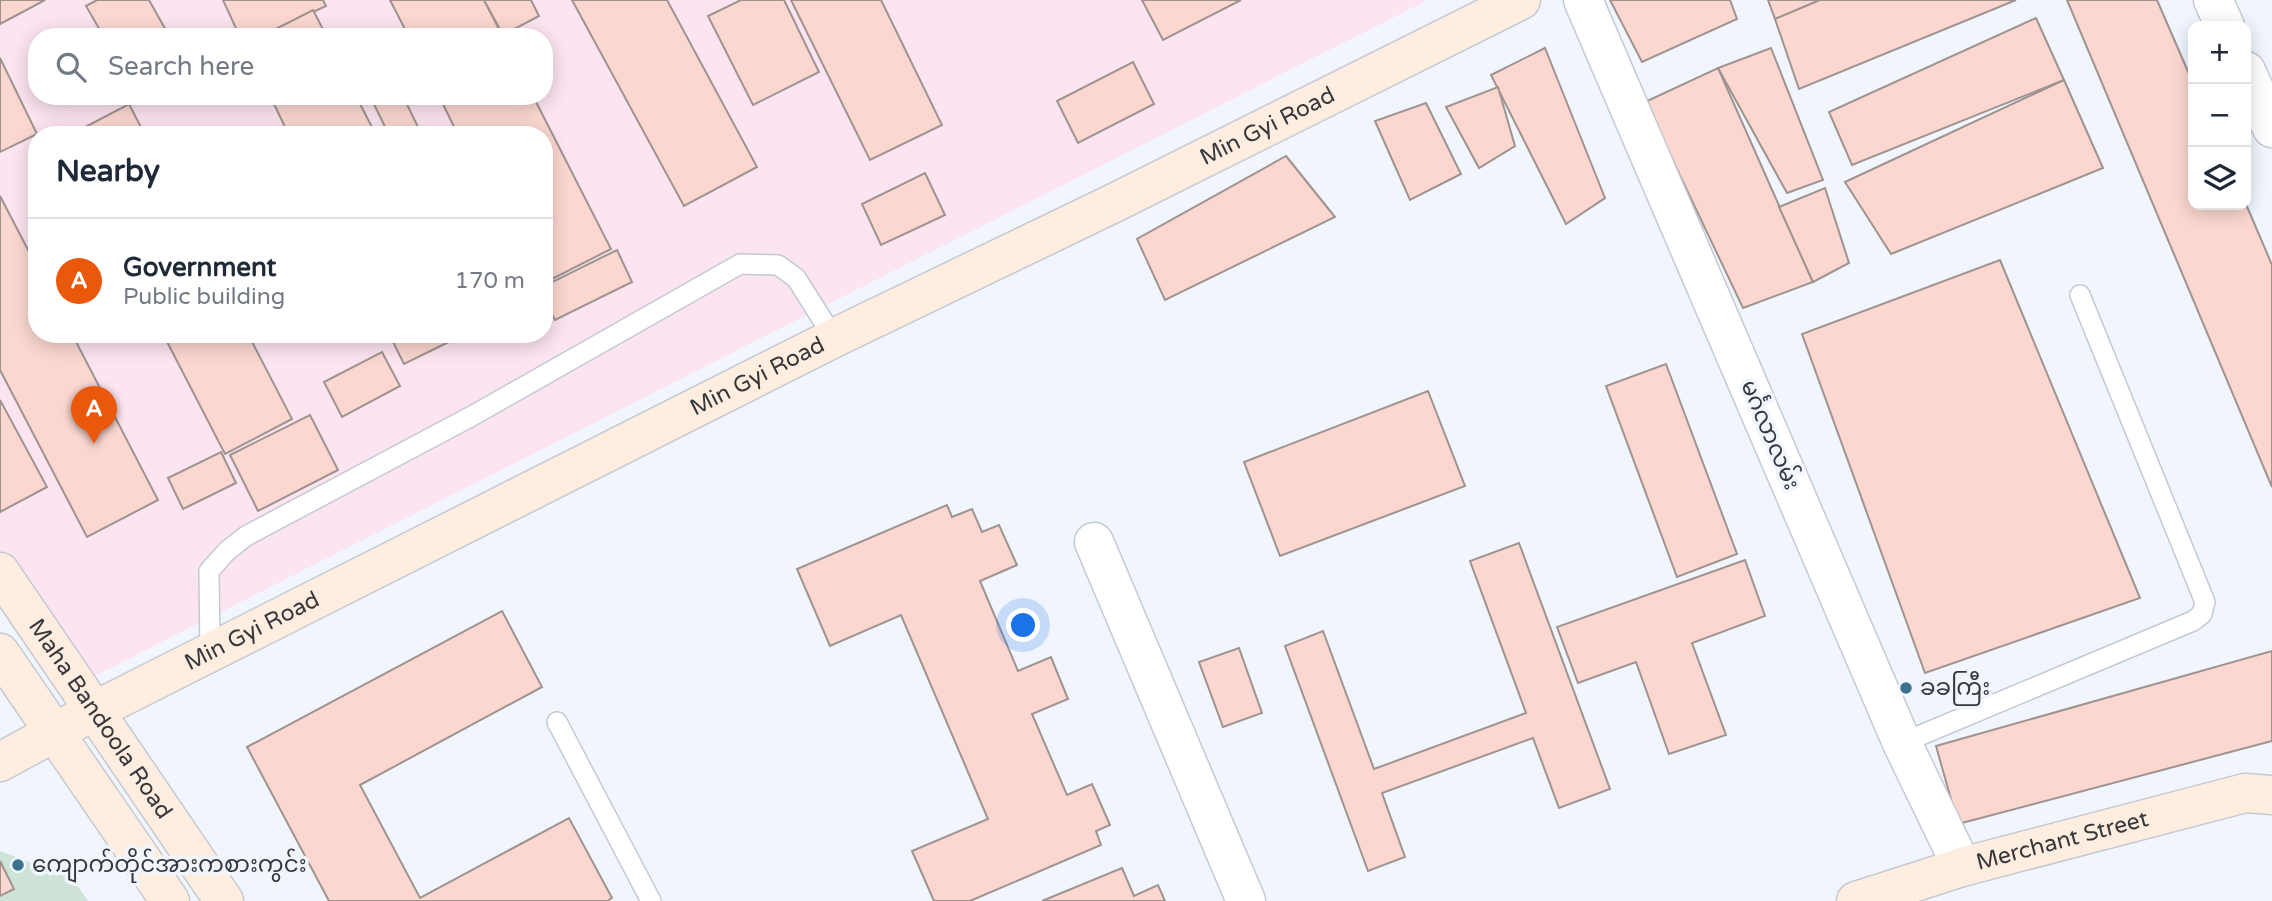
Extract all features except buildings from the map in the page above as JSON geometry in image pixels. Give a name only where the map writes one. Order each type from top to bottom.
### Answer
[{"type":"main road","name":"Min Gyi Road","points":[[0,762],[94,711],[834,338],[1116,202],[1521,0]]},
{"type":"main road","name":"Maha Bandoola Road","points":[[0,572],[224,901]]},
{"type":"main road","name":"Maha Bandoola Road","points":[[0,653],[170,901]]},
{"type":"main road","name":"Merchant Street","points":[[1856,901],[1962,867],[2245,793],[2272,795]]},
{"type":"street","name":"မင်္ဂလာလမ်း","points":[[1583,0],[1902,743],[1962,867]]},
{"type":"street","points":[[2213,0],[2223,21]]},
{"type":"street","points":[[2251,82],[2272,128]]},
{"type":"street","points":[[1094,542],[1246,901]]},
{"type":"lane","points":[[210,653],[209,571],[227,551],[246,536],[472,416],[740,264],[778,265],[796,278],[834,338]]},
{"type":"lane","points":[[1902,743],[2193,621],[2202,614],[2206,602],[2080,295]]},
{"type":"lane","points":[[557,722],[651,901]]},
{"type":"shaded area","points":[[0,0],[1423,0],[1424,2],[81,683],[0,559]]},
{"type":"green space","name":"ကျောက်တိုင်အားကစားကွင်း","points":[[0,851],[72,878],[88,901],[0,901]]},
{"type":"place","name":"Government","points":[[94,444]]},
{"type":"place","name":"ခခကြီး","points":[[1906,688]]},
{"type":"place","name":"ကျောက်တိုင်အားကစားကွင်း","points":[[18,865]]}]
